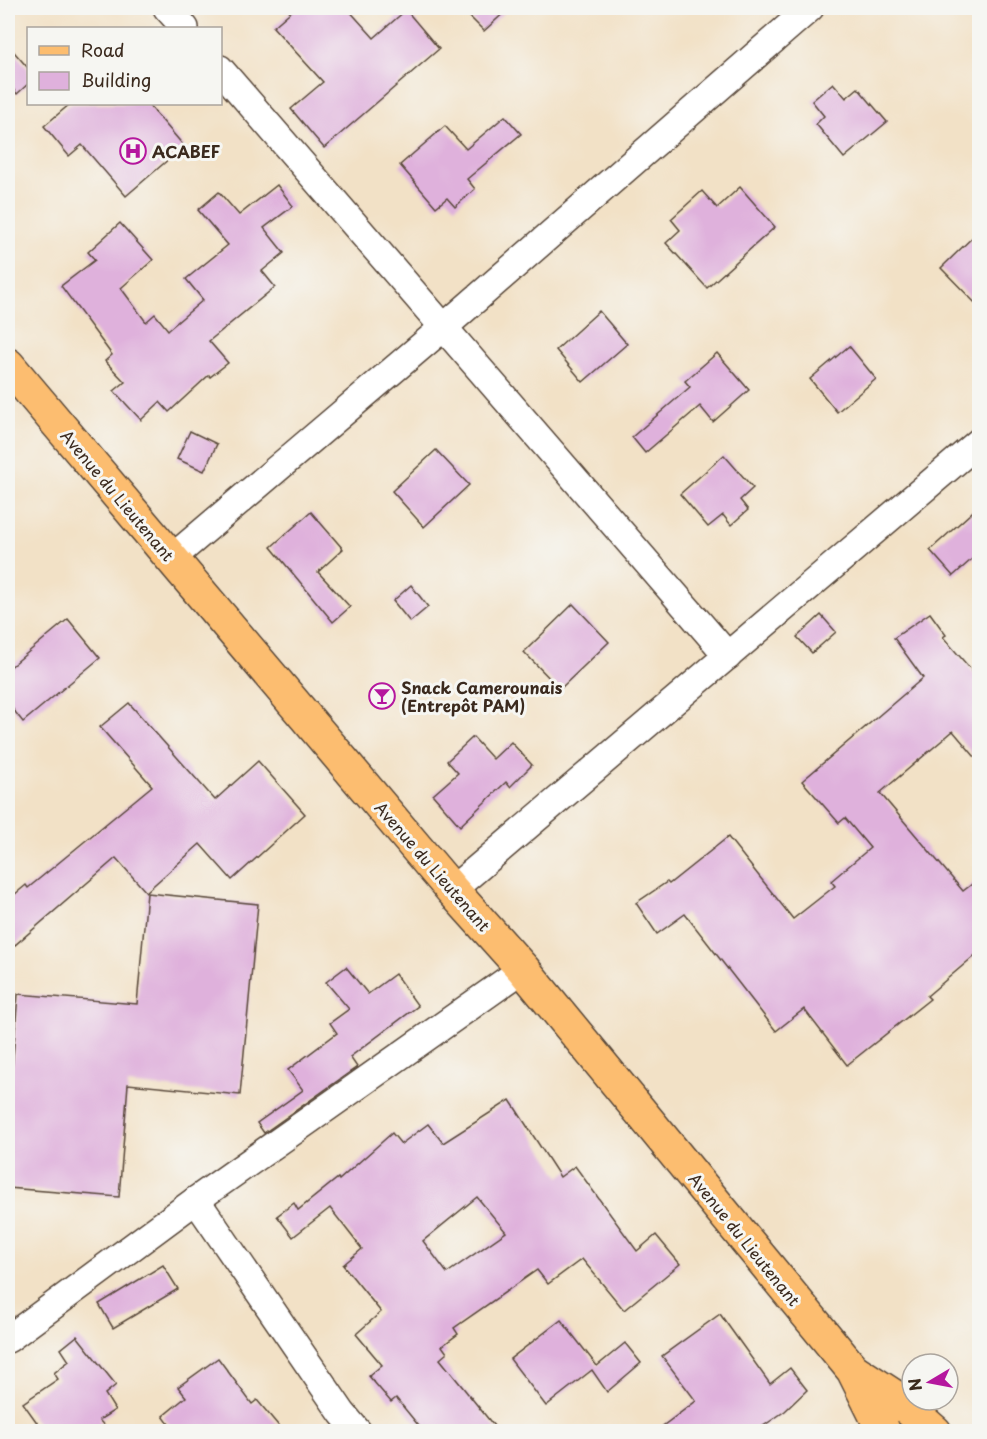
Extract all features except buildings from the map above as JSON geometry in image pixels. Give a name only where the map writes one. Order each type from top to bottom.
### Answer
[{"type":"main road","name":"Avenue du Lieutenant","points":[[8,365],[452,890],[523,969],[853,1370],[884,1431]]},
{"type":"main road","name":"Avenue du Lieutenant","points":[[853,1370],[895,1397],[935,1431]]},
{"type":"street","points":[[167,8],[184,27]]},
{"type":"street","points":[[172,558],[444,327],[810,8]]},
{"type":"street","points":[[222,71],[728,656]]},
{"type":"street","points":[[452,890],[980,441]]},
{"type":"street","points":[[8,1339],[196,1200],[523,969]]},
{"type":"street","points":[[196,1200],[342,1413],[358,1431]]},
{"type":"place","name":"ACABEF","points":[[133,151]]},
{"type":"place","name":"Snack Camerounais (Entrepôt PAM)","points":[[382,696]]}]
